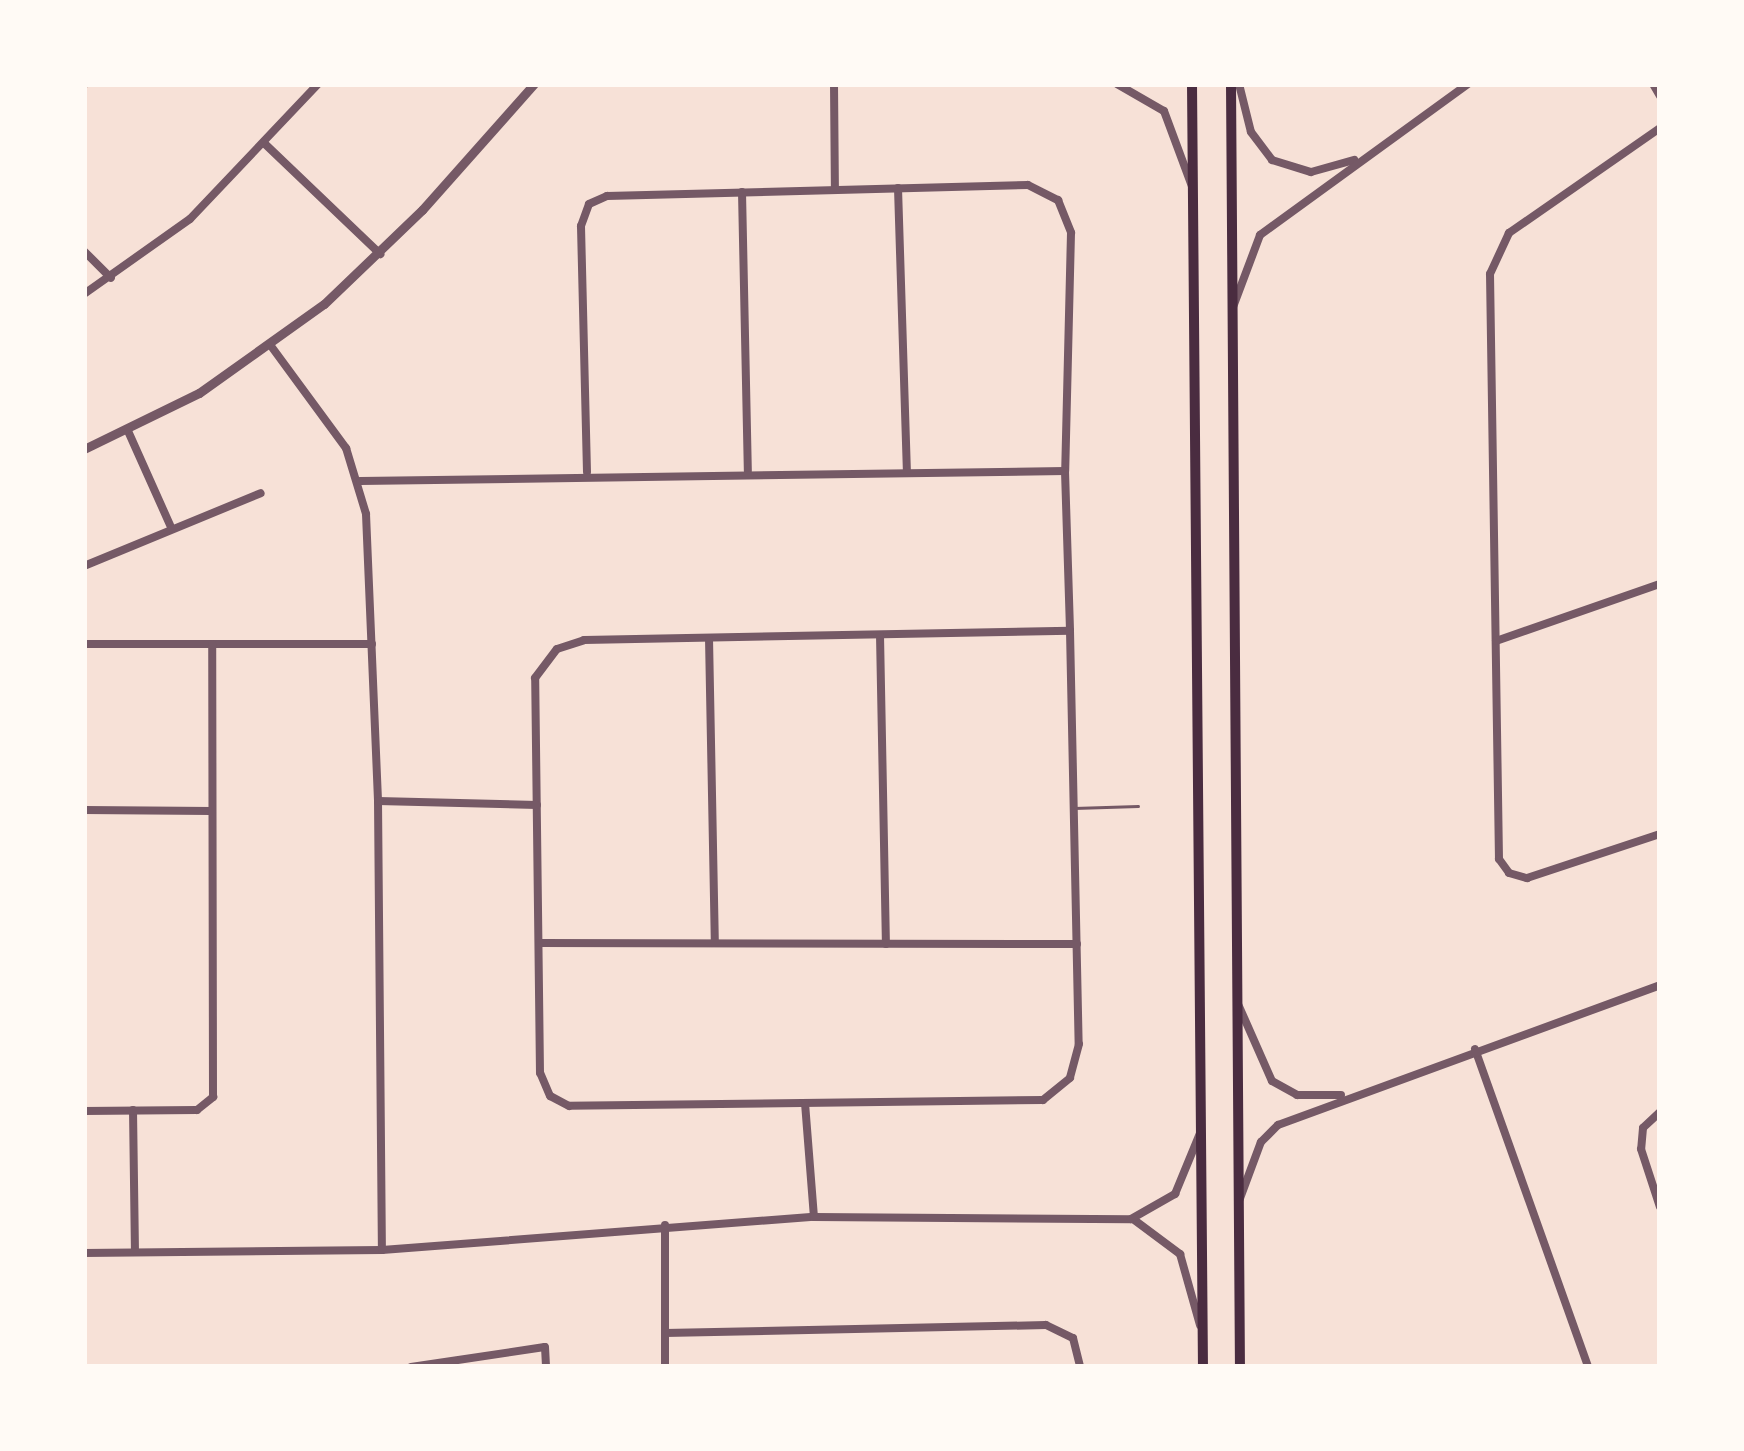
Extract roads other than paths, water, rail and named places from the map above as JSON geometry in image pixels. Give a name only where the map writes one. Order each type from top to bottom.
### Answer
[{"type":"main road","points":[[1192,84],[1203,1367]]},
{"type":"main road","points":[[1235,84],[1232,308],[1240,1367]]},
{"type":"street","points":[[84,294],[190,219],[318,84]]},
{"type":"street","points":[[84,448],[128,431],[271,346],[380,254],[534,84]]},
{"type":"street","points":[[835,84],[835,190]]},
{"type":"street","points":[[1117,84],[1164,111],[1192,189]]},
{"type":"street","points":[[1235,84],[1250,132],[1282,166],[1311,172],[1361,157]]},
{"type":"street","points":[[1653,84],[1660,96]]},
{"type":"street","points":[[1232,308],[1260,235],[1464,85]]},
{"type":"street","points":[[1660,128],[1509,233],[1491,263],[1503,867],[1527,878],[1660,834]]},
{"type":"street","points":[[264,143],[380,254]]},
{"type":"street","points":[[587,472],[580,226],[589,204],[607,196],[1028,185],[1058,200],[1071,232],[1065,470],[1070,631],[1078,1044],[1070,1078],[1043,1100],[569,1106],[550,1096],[540,1072],[535,678],[557,649],[584,640],[1070,631]]},
{"type":"street","points":[[898,188],[907,470]]},
{"type":"street","points":[[742,192],[748,471]]},
{"type":"street","points":[[84,251],[111,278]]},
{"type":"street","points":[[271,346],[337,432],[360,481],[378,801],[382,1250]]},
{"type":"street","points":[[128,431],[171,527]]},
{"type":"street","points":[[360,481],[587,472],[1065,470]]},
{"type":"street","points":[[84,566],[261,493]]},
{"type":"street","points":[[1496,641],[1660,584]]},
{"type":"street","points":[[880,634],[886,944]]},
{"type":"street","points":[[709,638],[715,943]]},
{"type":"street","points":[[84,644],[372,644]]},
{"type":"street","points":[[84,1111],[197,1110],[213,1097],[212,644]]},
{"type":"street","points":[[378,801],[537,805]]},
{"type":"street","points":[[84,810],[212,811]]},
{"type":"street","points":[[539,943],[1077,944]]},
{"type":"street","points":[[1239,1201],[1269,1132],[1349,1095],[1660,985]]},
{"type":"street","points":[[1237,1004],[1272,1081],[1310,1098],[1349,1095]]},
{"type":"street","points":[[1474,1049],[1588,1367]]},
{"type":"street","points":[[805,1103],[814,1217]]},
{"type":"street","points":[[133,1111],[135,1252]]},
{"type":"street","points":[[1660,1112],[1643,1128],[1641,1149],[1660,1207]]},
{"type":"street","points":[[84,1253],[382,1250],[814,1217],[1131,1219],[1174,1194],[1201,1131]]},
{"type":"street","points":[[1131,1219],[1180,1254],[1203,1329]]},
{"type":"street","points":[[664,1367],[665,1225]]},
{"type":"street","points":[[665,1333],[1046,1325],[1073,1338],[1081,1367]]},
{"type":"street","points":[[411,1367],[545,1347],[546,1367]]},
{"type":"lane","points":[[1074,808],[1138,806]]}]
